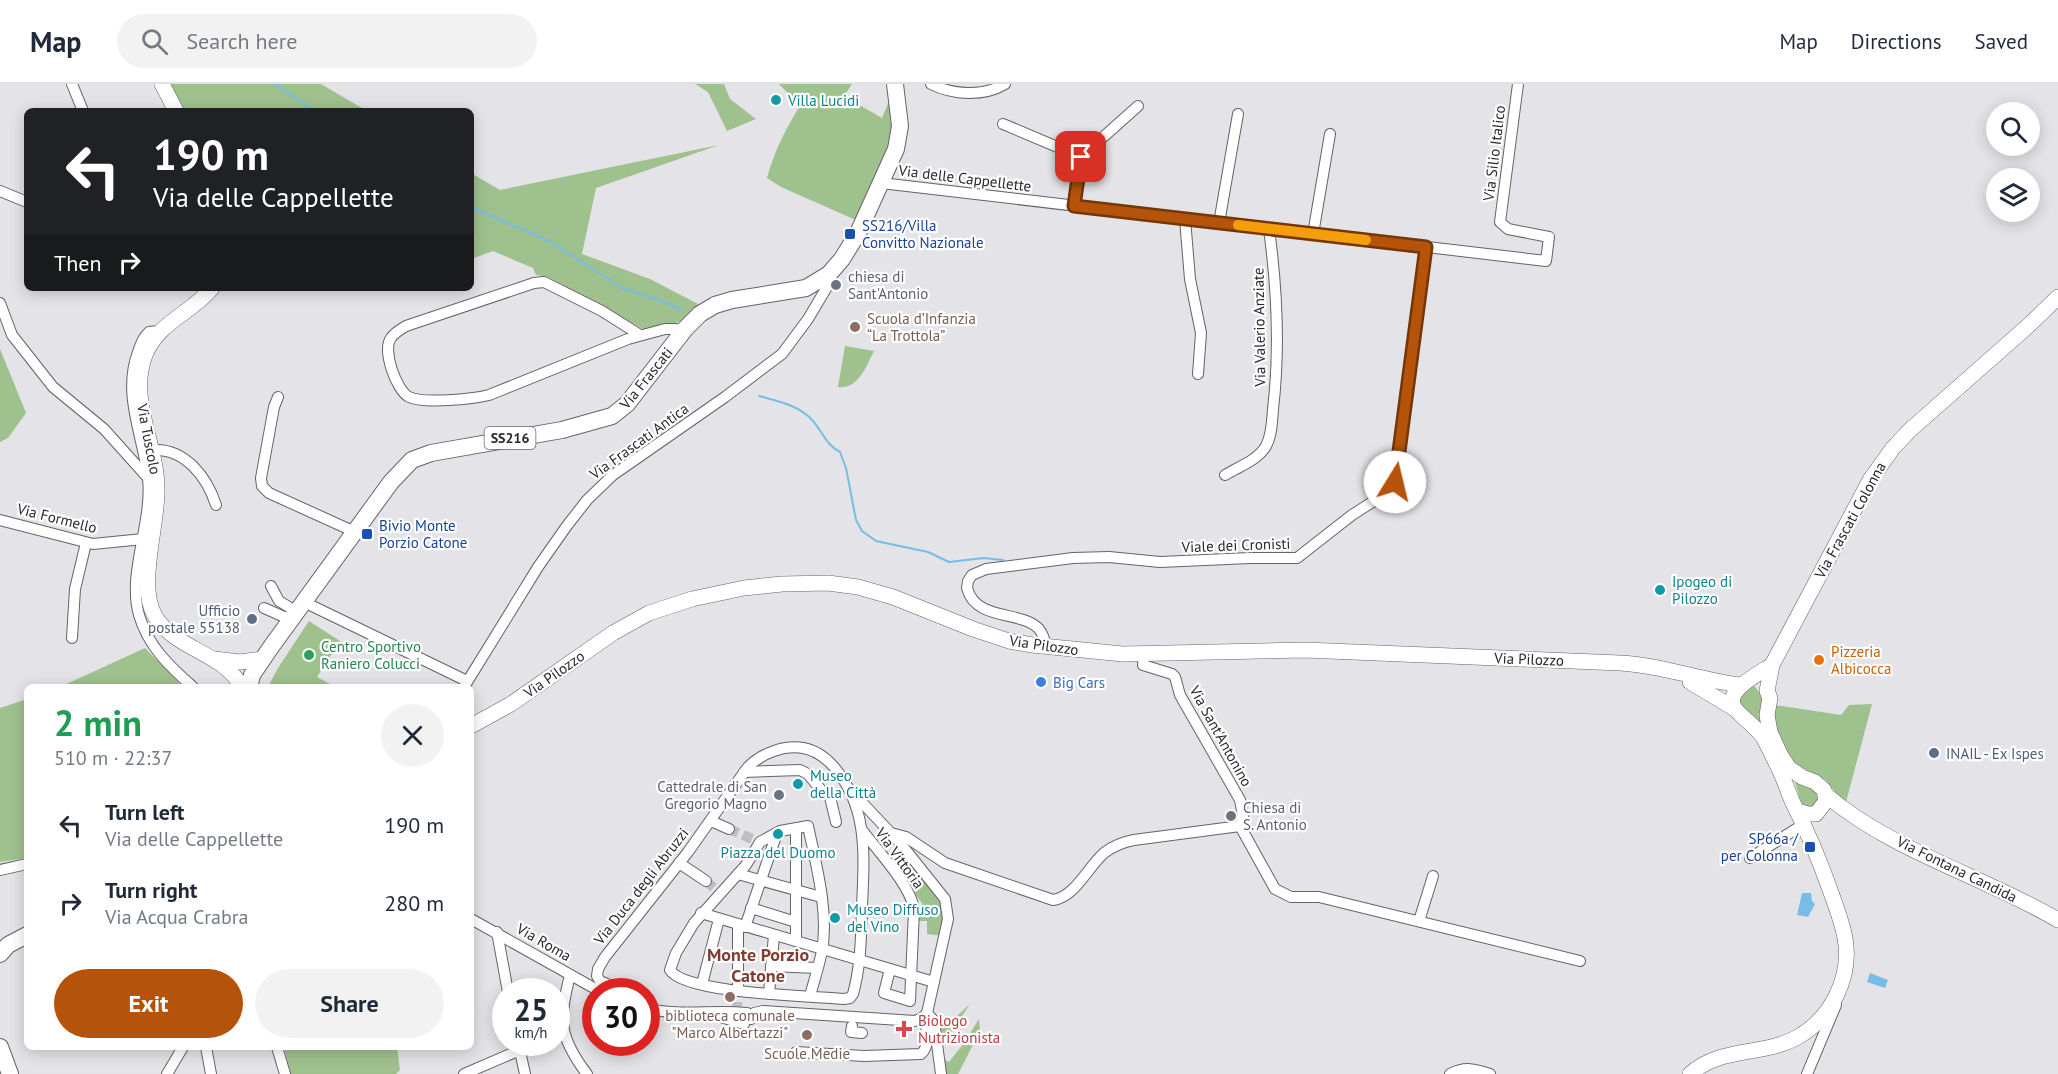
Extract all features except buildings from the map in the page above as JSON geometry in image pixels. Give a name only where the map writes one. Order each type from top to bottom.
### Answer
[{"type":"main road","points":[[162,84],[174,108]]},
{"type":"main road","name":"Via Frascati","points":[[250,684],[252,675],[262,659],[397,474],[408,464],[421,456],[492,441],[569,429],[615,414],[633,397],[682,332],[700,314],[719,304],[747,297],[806,288],[833,271],[855,239],[895,152],[900,122],[895,84]]},
{"type":"main road","name":"Via Tuscolo","points":[[210,291],[193,307],[160,331],[145,356],[139,386],[157,474],[157,500],[148,588],[151,606],[158,621],[171,634],[189,647],[214,660]]},
{"type":"main road","name":"Via Frascati Colonna","points":[[1826,795],[1818,784],[1793,772],[1782,759],[1767,723],[1770,698],[1767,691],[1772,665],[1865,489],[1889,453],[1910,430],[2058,297]]},
{"type":"main road","name":"Via Pilozzo","points":[[474,724],[511,704],[639,617],[681,602],[752,587],[810,583],[858,587],[893,597],[1001,639],[1046,647],[1144,655],[1318,650],[1620,663],[1663,668],[1702,679],[1745,683]]},
{"type":"main road","points":[[214,660],[240,662],[262,659]]},
{"type":"main road","points":[[214,660],[234,675],[240,684]]},
{"type":"main road","name":"Via Frascati Colonna","points":[[1745,683],[1772,665]]},
{"type":"main road","name":"Via Pilozzo","points":[[1663,668],[1735,709]]},
{"type":"main road","points":[[1690,1074],[1706,1062],[1720,1057],[1766,1048],[1796,1038],[1826,1013],[1841,987],[1845,971],[1846,941],[1843,927],[1815,849],[1763,737],[1735,709],[1733,697],[1745,683],[1760,683],[1767,691]]},
{"type":"main road","points":[[1801,818],[1818,812],[1826,804],[1826,795]]},
{"type":"main road","name":"Via Fontana Candida","points":[[1826,795],[1855,818],[2058,920]]},
{"type":"main road","points":[[1815,849],[1818,812]]},
{"type":"main road","name":"Via Fontana Candida","points":[[1818,812],[1855,818]]},
{"type":"main road","points":[[0,954],[12,942],[24,936]]},
{"type":"main road","points":[[0,1047],[10,1074]]},
{"type":"street","points":[[72,84],[82,108]]},
{"type":"street","points":[[931,84],[948,90],[982,93],[995,90],[1005,84]]},
{"type":"street","name":"Via Silio Italico","points":[[1518,84],[1500,222],[1508,229],[1549,237],[1546,261]]},
{"type":"street","points":[[1074,206],[1081,157],[1138,106]]},
{"type":"street","points":[[1219,223],[1238,114]]},
{"type":"street","points":[[1003,124],[1081,157]]},
{"type":"street","points":[[1313,234],[1330,134]]},
{"type":"street","name":"Via delle Cappellette","points":[[881,183],[1546,261]]},
{"type":"street","points":[[0,191],[24,201]]},
{"type":"street","points":[[1185,219],[1190,279],[1201,333],[1198,374]]},
{"type":"street","name":"Via Valerio Anziate","points":[[1225,474],[1260,453],[1267,444],[1271,432],[1278,351],[1274,267],[1269,229]]},
{"type":"street","name":"Viale dei Cronisti","points":[[1046,647],[1036,626],[990,611],[974,601],[967,588],[971,576],[982,570],[1008,564],[1080,557],[1109,557],[1160,562],[1297,558],[1352,515],[1388,492],[1396,478],[1426,247]]},
{"type":"street","name":"Via Frascati Antica","points":[[466,684],[544,559],[583,505],[613,475],[782,354],[808,319],[827,287],[833,271]]},
{"type":"street","points":[[640,335],[602,311],[544,282],[534,283],[406,326],[391,337],[387,354],[401,389],[407,396],[417,400],[476,398],[640,335],[664,328],[682,332]]},
{"type":"street","points":[[0,303],[14,338],[54,388],[100,426],[148,478]]},
{"type":"street","points":[[160,331],[153,331],[144,338],[131,376],[132,400],[148,478],[149,497],[135,592],[140,620],[157,652],[190,684]]},
{"type":"street","points":[[278,397],[274,407],[261,478],[262,486],[269,493],[355,532]]},
{"type":"street","points":[[153,450],[172,451],[195,469],[205,479],[216,505]]},
{"type":"street","name":"Via Formello","points":[[0,520],[86,543],[104,544],[143,540]]},
{"type":"street","points":[[72,638],[74,595],[86,543]]},
{"type":"street","points":[[271,586],[279,601],[297,611],[466,684]]},
{"type":"street","points":[[264,608],[297,611]]},
{"type":"street","name":"Via Sant'Antonino","points":[[1144,655],[1143,664],[1167,671],[1175,677],[1179,693],[1240,800],[1243,816],[1240,826]]},
{"type":"street","name":"Via Duca degli Abruzzi","points":[[598,978],[598,969],[628,926],[680,863],[744,772],[754,761],[764,755],[787,748],[803,748],[825,758],[851,790],[862,830],[861,960],[854,992],[850,998],[844,999],[810,996]]},
{"type":"street","points":[[744,772],[800,770],[808,774],[826,794],[836,822]]},
{"type":"street","points":[[796,1052],[864,1056],[921,1054],[925,1051],[927,1044],[926,1015],[948,917],[946,901],[891,832],[851,790]]},
{"type":"street","points":[[1750,858],[1801,818]]},
{"type":"street","points":[[711,821],[729,829]]},
{"type":"street","points":[[808,826],[820,882],[822,949],[810,996],[738,992],[702,984],[676,976],[671,972],[671,966],[681,945],[701,913],[738,874],[758,842],[777,832],[796,829],[808,826]]},
{"type":"street","points":[[891,832],[906,837],[945,863],[1053,900],[1065,896],[1102,855],[1118,844],[1240,826],[1275,889],[1291,897],[1319,897],[1580,961]]},
{"type":"street","points":[[796,829],[796,941]]},
{"type":"street","name":"Via Vittoria","points":[[862,830],[905,887],[912,900],[914,910],[910,1001],[884,993],[890,969]]},
{"type":"street","points":[[738,992],[738,949],[742,926],[751,908],[777,832]]},
{"type":"street","points":[[680,863],[706,881]]},
{"type":"street","points":[[0,870],[24,865]]},
{"type":"street","points":[[738,874],[821,897]]},
{"type":"street","points":[[1419,921],[1433,876]]},
{"type":"street","points":[[751,908],[796,922]]},
{"type":"street","points":[[701,913],[934,982]]},
{"type":"street","points":[[702,984],[719,919]]},
{"type":"street","name":"Via Roma","points":[[474,920],[582,982]]},
{"type":"street","points":[[497,932],[505,978]]},
{"type":"street","points":[[769,994],[776,936]]},
{"type":"street","points":[[771,966],[817,968]]},
{"type":"street","points":[[570,975],[562,1010],[562,1025],[567,1040],[587,1074]]},
{"type":"street","points":[[1807,1074],[1824,1036],[1841,987]]},
{"type":"street","points":[[660,1010],[702,1011],[747,1019],[763,1011],[915,1021],[926,1015],[933,1017],[935,1023],[941,1074]]},
{"type":"street","points":[[852,1026],[851,1032],[862,1033]]},
{"type":"street","points":[[166,1074],[181,1050]]},
{"type":"street","points":[[207,1050],[211,1074]]},
{"type":"street","points":[[278,1050],[285,1074]]},
{"type":"street","points":[[464,1074],[499,1056]]},
{"type":"street","points":[[521,1056],[525,1074]]},
{"type":"street","points":[[276,1074],[281,1062]]},
{"type":"street","points":[[1450,1074],[1466,1068],[1490,1074]]},
{"type":"green space","points":[[169,84],[321,84],[362,108],[181,108]]},
{"type":"green space","points":[[695,84],[724,84],[730,99],[756,119],[727,131],[708,92]]},
{"type":"green space","points":[[779,84],[852,84],[844,96],[882,118],[889,101],[893,133],[888,152],[858,221],[781,187],[767,178],[781,140],[800,106]]},
{"type":"green space","points":[[719,145],[596,188],[582,254],[650,279],[698,304],[683,321],[645,330],[548,277],[536,275],[533,268],[493,251],[474,258],[474,175],[500,190]]},
{"type":"green space","points":[[845,346],[874,351],[856,381],[845,387],[838,387]]},
{"type":"green space","points":[[0,349],[26,413],[8,438],[0,442]]},
{"type":"green space","name":"Centro Sportivo Raniero Colucci","points":[[309,621],[340,641],[317,677],[330,684],[270,684]]},
{"type":"green space","points":[[145,648],[180,684],[67,684]]},
{"type":"green space","points":[[1753,685],[1764,697],[1763,725],[1740,707],[1740,692]]},
{"type":"green space","points":[[24,700],[24,858],[0,862],[0,708]]},
{"type":"green space","points":[[1872,704],[1845,806],[1826,780],[1819,776],[1809,775],[1792,762],[1775,730],[1774,705],[1841,715],[1849,705]]},
{"type":"green space","points":[[1794,778],[1821,793],[1818,808],[1802,808]]},
{"type":"green space","points":[[909,857],[943,898],[943,936],[927,934],[927,921],[917,921],[922,903],[914,893],[920,888],[912,878],[906,882],[895,868]]},
{"type":"green space","points":[[970,1004],[942,1046],[938,1019],[941,1016],[946,1020],[957,1016]]},
{"type":"green space","points":[[979,1019],[980,1031],[958,1074],[945,1074],[943,1063],[945,1060],[949,1062]]},
{"type":"green space","points":[[285,1050],[397,1050],[400,1070],[396,1074],[291,1074]]},
{"type":"water","points":[[1802,893],[1811,893],[1815,904],[1808,917],[1797,915]]},
{"type":"water","points":[[1870,973],[1888,980],[1885,988],[1867,982]]},
{"type":"waterway","points":[[275,84],[310,108]]},
{"type":"waterway","points":[[474,208],[551,242],[622,288],[682,310]]},
{"type":"waterway","points":[[759,396],[787,404],[807,415],[831,446],[840,452],[846,468],[856,520],[862,531],[876,541],[928,552],[949,562],[984,558],[1003,560]]},
{"type":"tunnel","points":[[729,829],[757,841]]},
{"type":"tunnel","points":[[706,881],[720,893]]},
{"type":"tunnel","points":[[737,1012],[738,991]]},
{"type":"slow traffic","points":[[1238,225],[1366,240]]},
{"type":"place","name":"Villa Lucidi","points":[[776,100]]},
{"type":"place","name":"SS216/Villa Convitto Nazionale","points":[[850,234]]},
{"type":"place","name":"chiesa di Sant'Antonio","points":[[836,285]]},
{"type":"place","name":"Scuola d’Infanzia “La Trottola”","points":[[855,327]]},
{"type":"place","name":"Bivio Monte Porzio Catone","points":[[367,534]]},
{"type":"place","name":"Ipogeo di Pilozzo","points":[[1660,590]]},
{"type":"place","name":"Ufficio postale 55138","points":[[252,619]]},
{"type":"place","name":"Centro Sportivo Raniero Colucci","points":[[309,655]]},
{"type":"place","name":"Pizzeria Albicocca","points":[[1819,660]]},
{"type":"place","name":"Big Cars","points":[[1041,682]]},
{"type":"place","name":"INAIL - Ex Ispes","points":[[1934,753]]},
{"type":"place","name":"Museo della Città","points":[[798,784]]},
{"type":"place","name":"Cattedrale di San Gregorio Magno","points":[[779,795]]},
{"type":"place","name":"Chiesa di S. Antonio","points":[[1231,816]]},
{"type":"place","name":"Piazza del Duomo","points":[[778,834]]},
{"type":"place","name":"SP66a / per Colonna","points":[[1810,847]]},
{"type":"place","name":"Museo Diffuso del Vino","points":[[835,918]]},
{"type":"place","name":"biblioteca comunale \"Marco Albertazzi\"","points":[[730,997]]},
{"type":"place","name":"Biologo Nutrizionista","points":[[904,1029]]},
{"type":"place","name":"Scuole Medie","points":[[807,1035]]},
{"type":"district","name":"Monte Porzio Catone","points":[[758,964]]},
{"type":"route","points":[[1081,157],[1074,206],[1426,247],[1395,482]]}]
